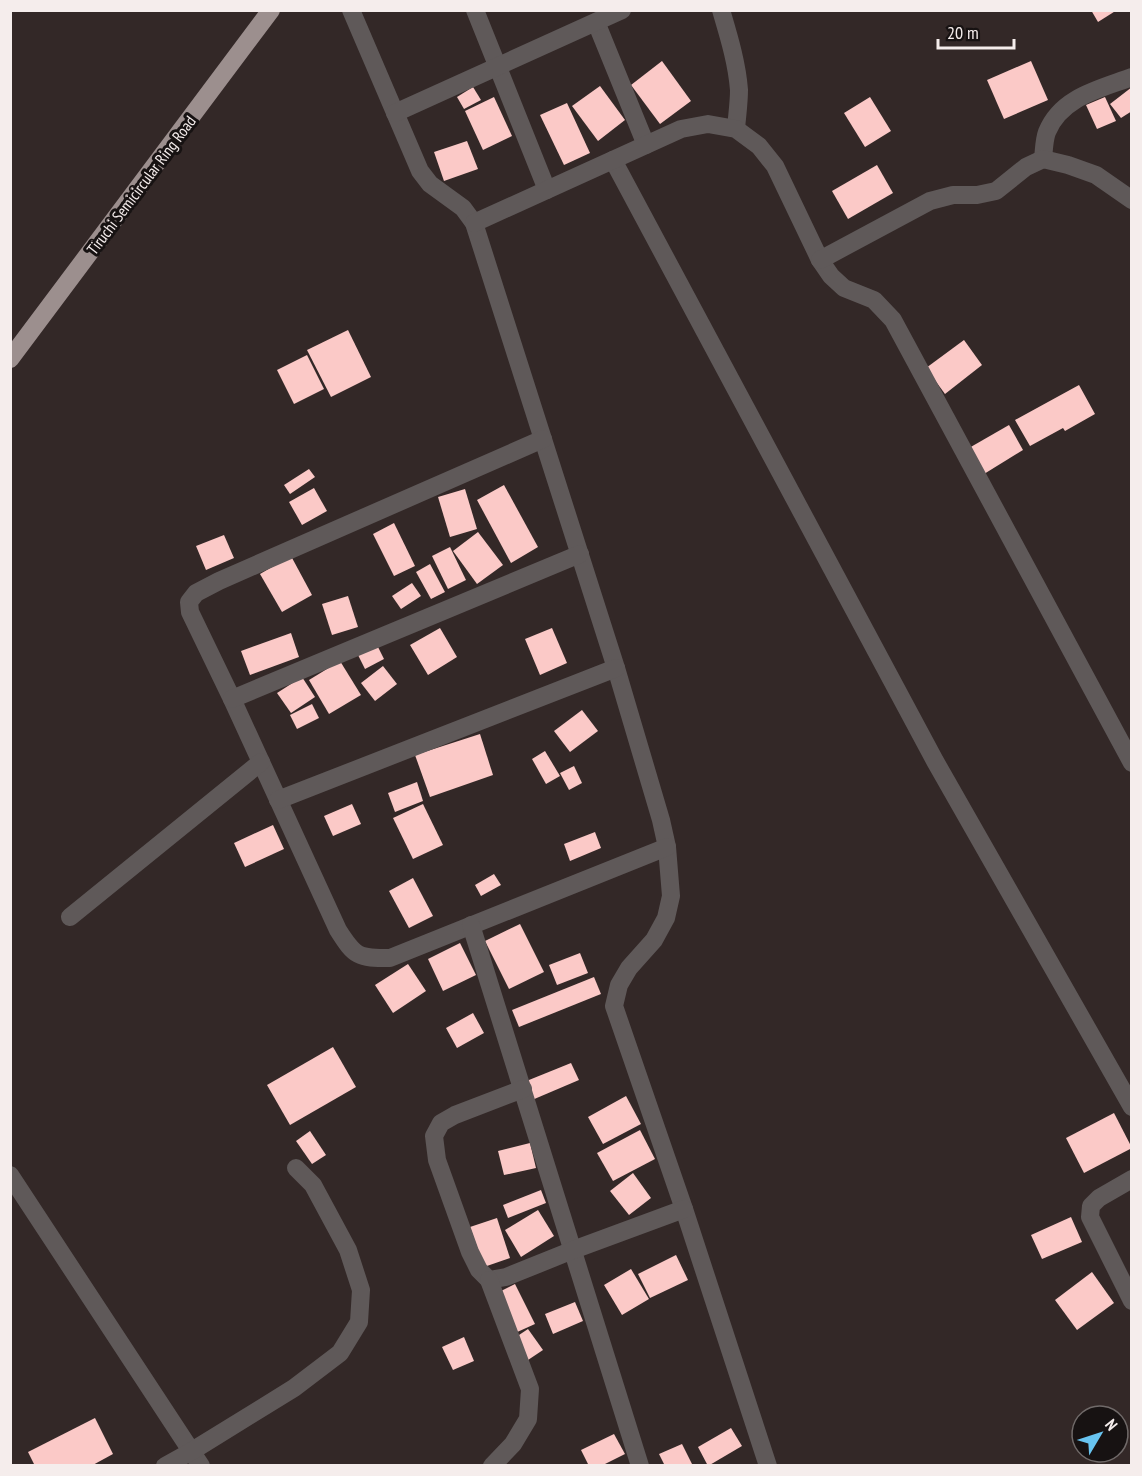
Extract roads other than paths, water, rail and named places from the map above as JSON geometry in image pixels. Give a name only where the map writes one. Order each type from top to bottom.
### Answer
[{"type":"highway","name":"Tiruchi Semicircular Ring Road","points":[[10,359],[271,10]]},
{"type":"street","points":[[351,10],[420,171],[430,184],[464,208],[474,223],[616,668],[661,820],[667,847],[671,897],[666,918],[654,940],[629,968],[619,985],[614,1006],[684,1209],[768,1466]]},
{"type":"street","points":[[475,10],[547,190]]},
{"type":"street","points":[[395,113],[622,10]]},
{"type":"street","points":[[721,10],[737,69],[739,93],[736,129]]},
{"type":"street","points":[[596,22],[646,145]]},
{"type":"street","points":[[1043,159],[1046,134],[1061,110],[1074,100],[1131,77]]},
{"type":"street","points":[[474,223],[681,129],[708,124],[736,129],[759,146],[775,166],[820,260],[831,276],[844,288],[874,300],[893,320],[1131,762]]},
{"type":"street","points":[[820,260],[930,201],[953,195],[977,195],[996,191],[1026,167],[1043,159],[1068,165],[1096,176],[1131,200]]},
{"type":"street","points":[[613,160],[935,761],[1131,1107]]},
{"type":"street","points":[[543,439],[196,593],[189,602],[190,612],[338,930],[350,949],[366,958],[390,957],[667,847]]},
{"type":"street","points":[[231,699],[580,554]]},
{"type":"street","points":[[278,800],[616,668]]},
{"type":"street","points":[[70,917],[261,762]]},
{"type":"street","points":[[471,925],[640,1466]]},
{"type":"street","points":[[492,1466],[513,1444],[528,1419],[530,1389],[489,1280],[478,1270],[470,1252],[437,1160],[434,1136],[441,1123],[454,1115],[523,1089]]},
{"type":"street","points":[[165,1466],[197,1458],[294,1388],[340,1353],[359,1322],[361,1290],[348,1250],[313,1185],[296,1168]]},
{"type":"street","points":[[10,1175],[197,1458]]},
{"type":"street","points":[[1131,1179],[1099,1198],[1091,1206],[1090,1217],[1131,1301]]},
{"type":"street","points":[[489,1280],[506,1277],[684,1209]]}]
